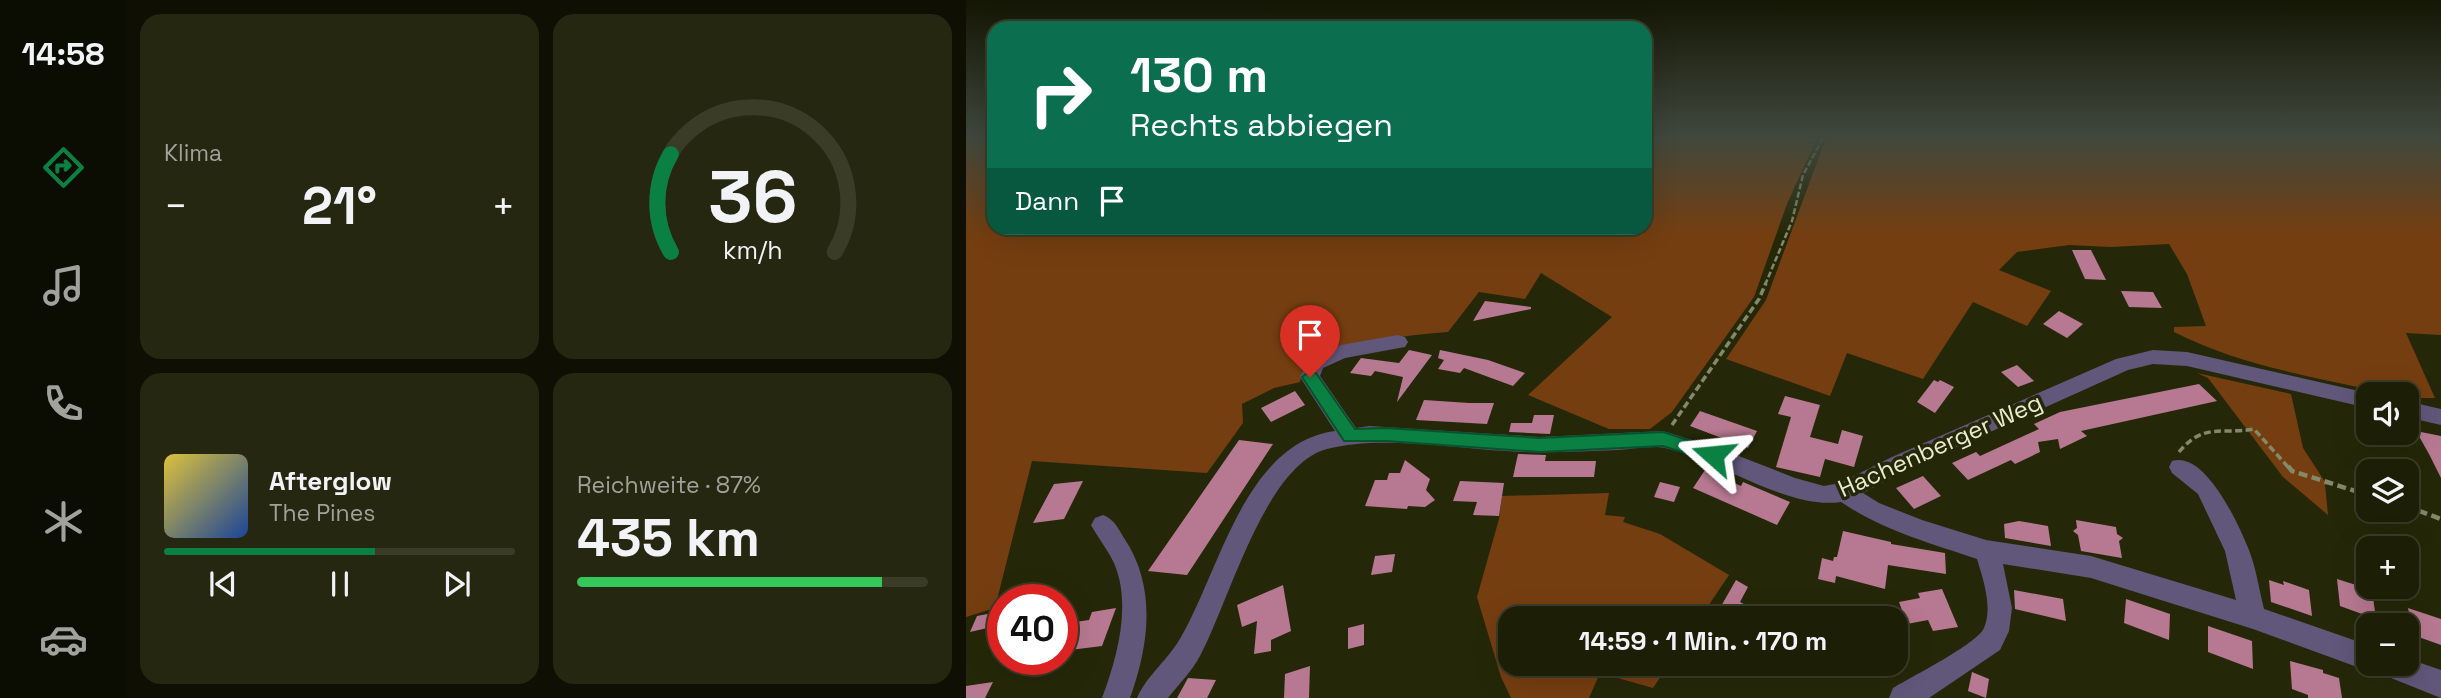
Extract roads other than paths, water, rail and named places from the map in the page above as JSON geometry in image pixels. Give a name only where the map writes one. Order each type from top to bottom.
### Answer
[{"type":"street","points":[[1350,436],[1310,377],[1315,364],[1340,352],[1398,342]]},
{"type":"street","name":"Hachenberger Weg","points":[[1151,698],[1189,648],[1260,497],[1287,462],[1310,446],[1350,436],[1386,434],[1540,445],[1663,439],[1713,455],[1792,487],[1824,495],[1844,492],[1900,463],[2123,364],[2153,357],[2187,359],[2356,397]]},
{"type":"street","points":[[2419,412],[2441,417]]},
{"type":"street","points":[[2180,467],[2206,488],[2232,541],[2253,617]]},
{"type":"street","points":[[1844,492],[1871,510],[1917,529],[1986,551],[2091,567],[2253,617],[2356,654]]},
{"type":"street","points":[[1103,525],[1125,562],[1135,598],[1126,673],[1116,698]]},
{"type":"street","points":[[1903,698],[1990,642],[1998,622],[1998,611],[1996,576],[1986,551]]},
{"type":"street","points":[[2419,676],[2441,684]]}]
